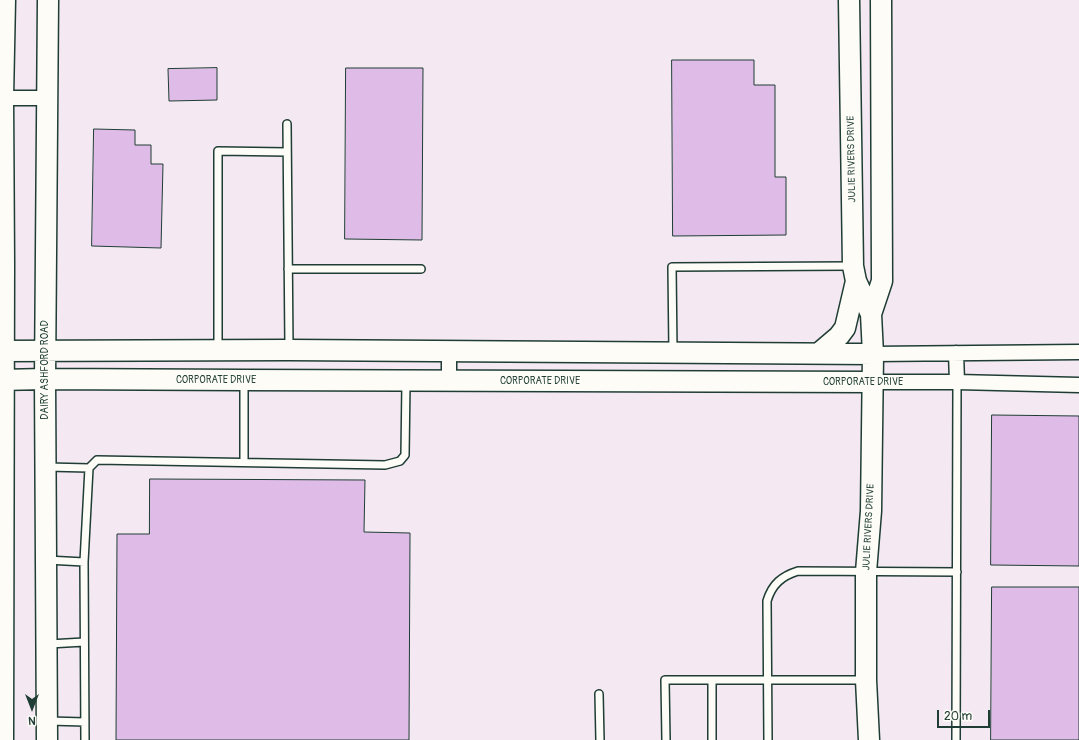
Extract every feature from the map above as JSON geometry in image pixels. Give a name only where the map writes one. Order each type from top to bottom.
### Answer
[{"type":"street","points":[[2,740],[2,98],[5,0]]},
{"type":"street","name":"DAIRY ASHFORD ROAD","points":[[47,731],[45,351],[48,0]]},
{"type":"street","name":"JULIE RIVERS DRIVE","points":[[849,0],[855,274],[871,314],[873,354],[871,511],[866,572],[866,680],[869,740]]},
{"type":"street","name":"JULIE RIVERS DRIVE","points":[[871,314],[882,281],[881,0]]},
{"type":"street","points":[[2,98],[47,98]]},
{"type":"street","points":[[819,354],[839,336],[844,328],[855,274]]},
{"type":"street","points":[[2,351],[289,350],[819,354],[1079,352]]},
{"type":"street","points":[[449,351],[449,380]]},
{"type":"street","points":[[956,353],[957,382]]},
{"type":"street","name":"CORPORATE DRIVE","points":[[2,380],[957,382],[1079,385]]},
{"type":"lane","points":[[287,124],[289,350]]},
{"type":"lane","points":[[218,350],[218,151],[287,152]]},
{"type":"lane","points":[[673,353],[672,267],[855,274]]},
{"type":"lane","points":[[288,269],[421,269]]},
{"type":"lane","points":[[244,380],[244,462]]},
{"type":"lane","points":[[85,740],[84,562],[89,468],[97,460],[385,465],[400,461],[406,455],[406,380]]},
{"type":"lane","points":[[956,740],[957,382]]},
{"type":"lane","points":[[46,467],[89,468]]},
{"type":"lane","points":[[46,560],[84,562]]},
{"type":"lane","points":[[768,740],[768,601],[770,592],[777,582],[787,574],[798,571],[957,572]]},
{"type":"lane","points":[[46,644],[84,642]]},
{"type":"lane","points":[[666,740],[665,680],[866,680]]},
{"type":"lane","points":[[712,680],[712,740]]},
{"type":"lane","points":[[599,694],[600,740]]},
{"type":"lane","points":[[47,731],[85,722]]},
{"type":"building","points":[[672,60],[754,60],[754,85],[775,85],[775,177],[786,177],[786,235],[673,236]]},
{"type":"building","points":[[217,68],[217,100],[169,101],[168,69]]},
{"type":"building","points":[[346,68],[423,68],[422,240],[345,239]]},
{"type":"building","points":[[94,129],[135,130],[135,145],[151,145],[151,164],[163,164],[161,248],[92,246]]},
{"type":"building","points":[[992,415],[1079,416],[1079,566],[991,565]]},
{"type":"building","points":[[150,479],[365,480],[364,532],[410,533],[409,740],[116,740],[117,534],[149,534]]},
{"type":"building","points":[[992,587],[1079,587],[1079,740],[991,740]]}]
